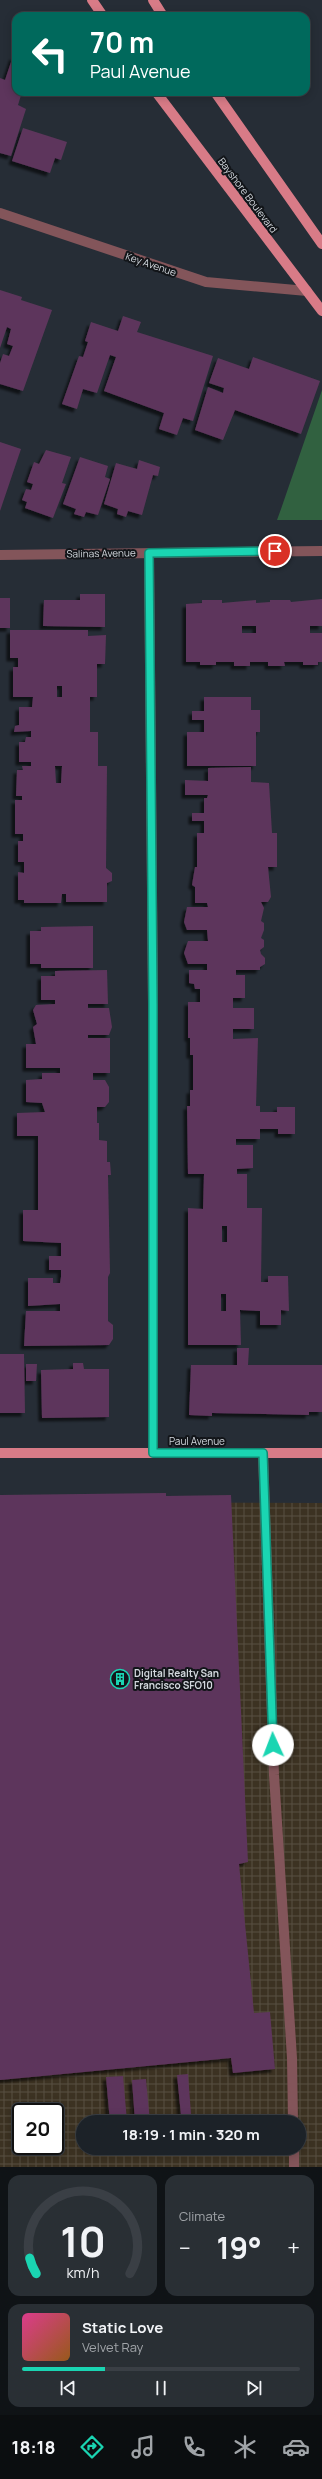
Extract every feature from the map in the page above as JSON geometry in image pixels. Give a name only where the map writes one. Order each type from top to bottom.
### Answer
[{"type":"main road","points":[[92,0],[100,12]]},
{"type":"main road","points":[[153,0],[160,12]]},
{"type":"main road","name":"Bayshore Boulevard","points":[[159,96],[322,311]]},
{"type":"main road","points":[[218,96],[322,244]]},
{"type":"main road","name":"Paul Avenue","points":[[0,1453],[322,1453]]},
{"type":"street","name":"Key Avenue","points":[[0,213],[206,282],[307,291]]},
{"type":"street","name":"Salinas Avenue","points":[[0,555],[322,551]]},
{"type":"street","points":[[149,553],[153,1004],[153,1453]]},
{"type":"street","points":[[263,1453],[274,1775],[292,2058],[293,2115]]},
{"type":"street","points":[[294,2155],[294,2167]]},
{"type":"shaded area","name":"Digital Realty San Francisco SFO10","points":[[0,1502],[322,1503],[322,2167],[0,2167]]},
{"type":"green space","points":[[322,390],[322,520],[277,520],[281,509]]},
{"type":"building","points":[[12,59],[12,96],[21,96],[18,105],[26,109],[11,156],[0,153],[0,78],[5,80]]},
{"type":"building","points":[[23,128],[67,142],[61,160],[55,158],[50,173],[12,161]]},
{"type":"building","points":[[0,290],[22,297],[21,300],[52,310],[23,391],[0,384],[0,363],[3,354],[9,356],[13,346],[7,344],[11,329],[7,327],[0,348]]},
{"type":"building","points":[[123,316],[141,322],[137,332],[213,356],[193,421],[183,418],[177,435],[159,429],[164,413],[104,391],[116,357],[110,355],[97,393],[83,389],[77,409],[62,404],[79,356],[83,357],[88,342],[85,341],[91,322],[118,331]]},
{"type":"building","points":[[253,357],[320,381],[301,434],[235,410],[223,440],[195,430],[208,387],[223,393],[224,388],[209,383],[218,358],[249,369]]},
{"type":"building","points":[[0,442],[21,449],[0,511]]},
{"type":"building","points":[[46,450],[71,457],[62,483],[66,484],[53,518],[25,508],[27,502],[22,500],[26,489],[31,490],[33,484],[27,482],[34,462],[39,464]]},
{"type":"building","points":[[80,457],[108,466],[105,477],[110,479],[98,515],[86,512],[84,517],[74,514],[76,509],[63,504]]},
{"type":"building","points":[[139,460],[160,467],[158,476],[153,475],[142,515],[128,511],[126,517],[117,514],[118,509],[104,504],[116,463],[137,469]]},
{"type":"building","points":[[80,594],[105,594],[105,627],[43,626],[44,600],[80,600]]},
{"type":"building","points":[[0,598],[10,598],[10,628],[0,628]]},
{"type":"building","points":[[322,599],[322,626],[310,626],[310,633],[322,633],[322,662],[318,662],[318,665],[303,665],[303,662],[284,662],[285,666],[268,666],[268,662],[250,662],[250,666],[234,666],[234,662],[216,662],[216,665],[200,665],[200,662],[186,662],[186,604],[202,603],[202,600],[222,600],[222,603],[256,600],[256,603],[270,602],[270,600],[290,600],[291,602]],"holes":[[[242,626],[256,626],[256,633],[242,633]]]},
{"type":"building","points":[[10,630],[88,630],[88,636],[106,635],[105,664],[97,664],[97,697],[90,697],[90,732],[98,732],[98,766],[107,766],[106,868],[112,873],[112,881],[107,883],[107,902],[66,902],[66,894],[62,894],[61,903],[24,903],[24,900],[18,900],[18,872],[24,873],[24,862],[18,862],[18,841],[23,841],[23,834],[15,834],[15,800],[22,800],[22,796],[16,796],[17,770],[23,770],[22,766],[31,766],[31,762],[19,762],[19,742],[25,742],[26,737],[31,737],[31,731],[14,732],[15,726],[19,725],[19,707],[32,707],[33,697],[13,697],[13,667],[18,667],[18,658],[10,658]],"holes":[[[57,686],[62,686],[62,697],[57,697]],[[55,766],[62,766],[61,783],[56,783]]]},
{"type":"building","points":[[204,697],[251,697],[251,710],[260,710],[260,732],[256,732],[256,766],[187,766],[187,732],[204,732],[204,720],[192,720],[192,711],[204,711]]},
{"type":"building","points":[[251,767],[251,782],[269,783],[272,833],[277,833],[277,867],[268,867],[271,897],[268,902],[261,902],[264,908],[261,921],[264,923],[264,930],[261,938],[264,940],[264,947],[260,950],[261,954],[265,958],[265,964],[260,967],[260,970],[236,970],[236,975],[245,975],[245,998],[233,998],[233,1008],[254,1008],[254,1029],[233,1029],[233,1039],[258,1038],[256,1106],[260,1106],[260,1112],[277,1112],[277,1107],[295,1107],[295,1134],[278,1134],[278,1129],[260,1129],[260,1139],[236,1139],[236,1145],[253,1145],[253,1168],[237,1169],[237,1174],[247,1174],[247,1208],[262,1208],[261,1282],[268,1282],[268,1276],[288,1276],[289,1311],[281,1310],[281,1325],[260,1325],[260,1311],[240,1310],[241,1345],[188,1345],[188,1208],[203,1209],[204,1174],[188,1174],[187,1106],[190,1106],[190,1090],[193,1090],[193,1055],[190,1055],[190,1038],[188,1038],[188,1002],[200,1002],[200,989],[195,989],[194,984],[189,983],[189,970],[207,970],[207,964],[188,964],[184,953],[188,941],[208,941],[207,930],[187,930],[184,922],[187,907],[208,907],[207,903],[195,903],[195,887],[192,885],[195,867],[197,867],[197,833],[204,833],[204,821],[192,821],[192,813],[204,813],[204,798],[207,798],[208,795],[185,795],[185,780],[208,781],[208,768]],"holes":[[[222,1226],[227,1226],[227,1242],[222,1242]],[[221,1294],[226,1294],[226,1311],[221,1311]]]},
{"type":"building","points":[[93,926],[93,968],[41,968],[41,964],[30,964],[30,931],[41,931],[41,927]]},
{"type":"building","points":[[107,970],[108,1004],[88,1004],[88,1008],[109,1008],[112,1027],[109,1035],[88,1035],[88,1038],[110,1038],[110,1073],[93,1073],[93,1080],[105,1080],[109,1087],[109,1102],[105,1107],[97,1107],[97,1123],[99,1123],[99,1140],[107,1141],[107,1162],[110,1162],[111,1175],[108,1175],[110,1273],[108,1277],[108,1321],[113,1325],[113,1339],[109,1345],[24,1346],[26,1311],[60,1311],[60,1304],[28,1306],[28,1278],[53,1278],[53,1283],[60,1283],[61,1277],[61,1270],[49,1270],[49,1256],[61,1256],[61,1243],[23,1241],[23,1210],[38,1210],[38,1136],[17,1136],[17,1113],[45,1112],[42,1103],[26,1102],[26,1080],[42,1079],[42,1073],[60,1073],[60,1068],[26,1068],[26,1044],[36,1044],[33,1027],[37,1024],[33,1010],[36,1005],[55,1004],[55,1000],[41,1000],[41,976],[55,976],[55,971]]},
{"type":"building","points":[[237,1348],[249,1348],[248,1365],[322,1365],[322,1412],[309,1412],[309,1415],[212,1413],[212,1416],[189,1415],[191,1365],[237,1365]]},
{"type":"building","points":[[0,1354],[24,1354],[25,1413],[0,1413]]},
{"type":"building","points":[[73,1363],[83,1363],[84,1369],[109,1369],[109,1417],[42,1418],[41,1370],[73,1369]]},
{"type":"building","points":[[26,1364],[37,1364],[36,1381],[26,1381]]},
{"type":"building","name":"Digital Realty San Francisco SFO10","points":[[166,1493],[166,1496],[231,1495],[248,1862],[239,1864],[254,2013],[270,2012],[275,2069],[233,2073],[231,2058],[0,2080],[0,1495]]},
{"type":"building","points":[[188,2074],[191,2114],[181,2115],[177,2075]]},
{"type":"building","points":[[123,2076],[126,2115],[109,2115],[106,2077]]},
{"type":"building","points":[[146,2079],[149,2115],[134,2115],[132,2080]]},
{"type":"place","name":"Digital Realty San Francisco SFO10","points":[[120,1679]]},
{"type":"route","points":[[273,1745],[263,1453],[153,1453],[153,1004],[149,553],[275,551]]}]
